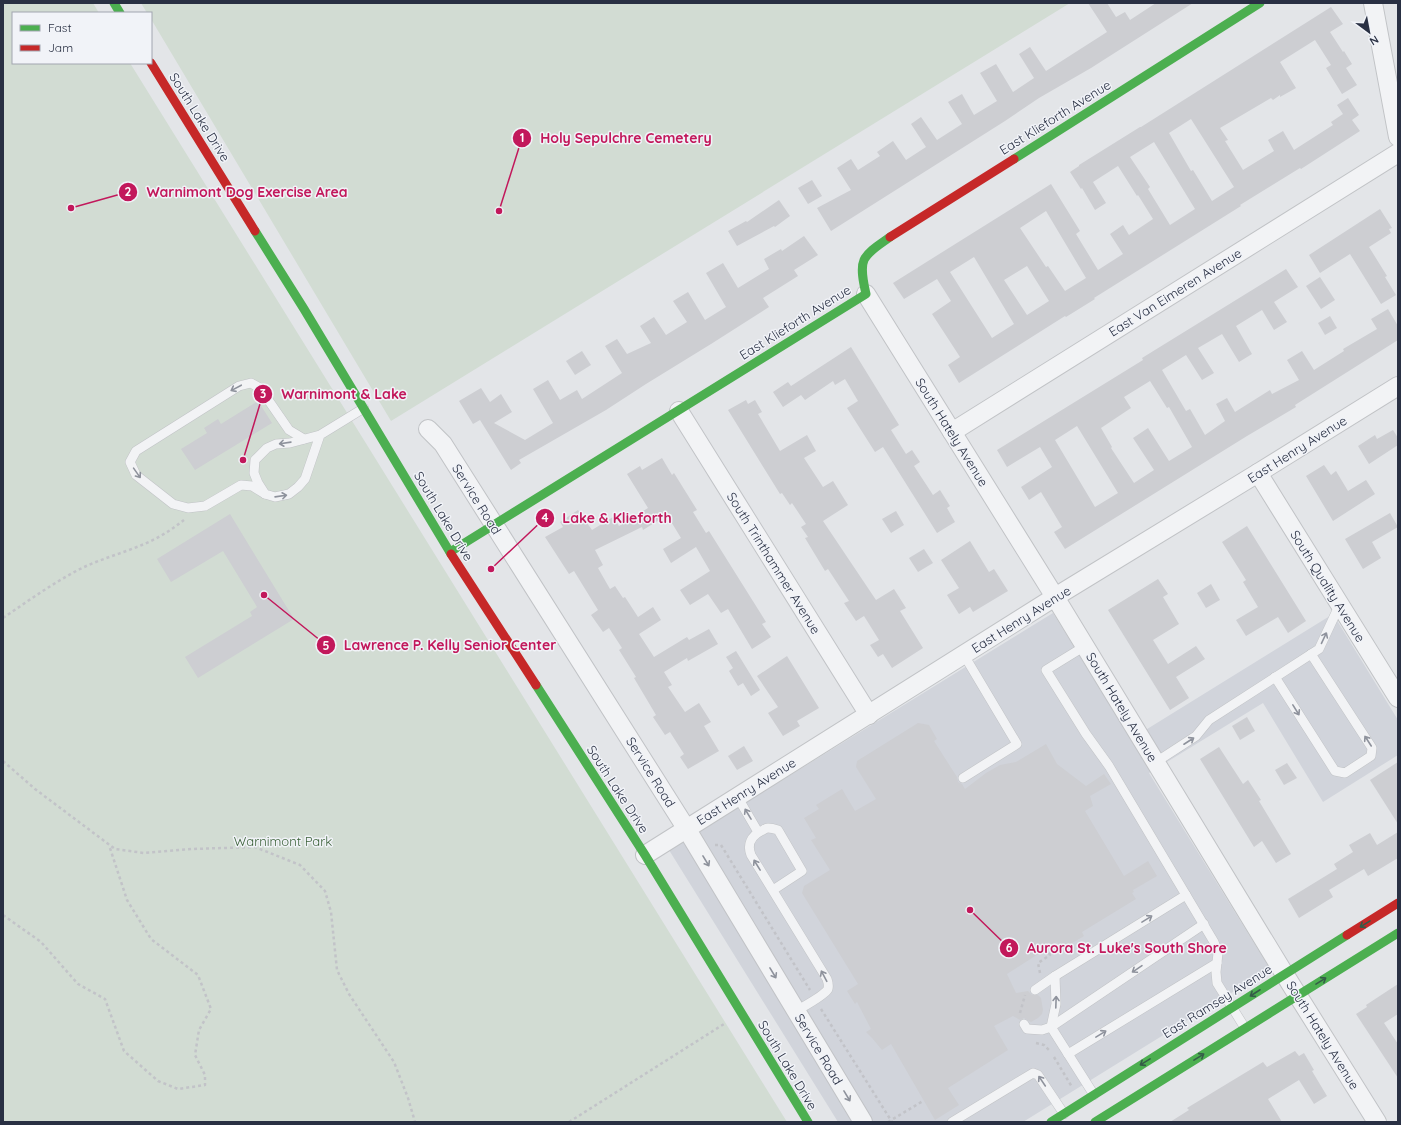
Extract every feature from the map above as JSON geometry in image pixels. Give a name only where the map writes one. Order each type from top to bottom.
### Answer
[{"type":"street","points":[[114,3],[119,12]]},
{"type":"street","name":"East Klieforth Avenue","points":[[450,552],[866,294],[862,278],[864,260],[877,246],[1260,3]]},
{"type":"street","points":[[1373,3],[1398,137]]},
{"type":"street","name":"South Lake Drive","points":[[152,64],[304,309],[450,552],[645,855],[808,1122]]},
{"type":"street","name":"East Van Eimeren Avenue","points":[[952,432],[1398,153]]},
{"type":"street","name":"South Hately Avenue","points":[[866,294],[1055,597],[1285,974],[1378,1122]]},
{"type":"street","name":"East Henry Avenue","points":[[645,855],[1055,597],[1398,386]]},
{"type":"street","name":"South Trinthammer Avenue","points":[[679,411],[869,715]]},
{"type":"street","name":"Service Road","points":[[428,429],[443,444],[686,828],[863,1122]]},
{"type":"street","name":"South Quality Avenue","points":[[1258,473],[1398,698]]},
{"type":"street","name":"East Ramsey Avenue","points":[[1051,1122],[1066,1118],[1094,1095],[1398,903]]},
{"type":"street","points":[[1094,1095],[1104,1120],[1246,1028],[1398,933]]},
{"type":"lane","points":[[304,439],[289,430],[260,388],[251,383],[239,386],[136,451],[130,462],[136,475],[173,504],[188,508],[205,506],[241,485],[252,486],[265,494],[275,497],[289,494],[298,488],[305,479],[320,435]]},
{"type":"lane","points":[[265,494],[254,473],[255,460],[267,448],[276,444],[320,435],[364,408]]},
{"type":"lane","points":[[1156,762],[1196,736],[1209,720],[1318,649],[1340,604]]},
{"type":"lane","points":[[1085,646],[1046,670],[1086,734],[1109,766],[1204,924],[1218,953],[1217,983],[1246,1028]]},
{"type":"lane","points":[[1275,677],[1335,771],[1345,773],[1371,756],[1372,748],[1311,654]]},
{"type":"lane","points":[[963,778],[1017,744],[964,655]]},
{"type":"lane","points":[[737,796],[758,832]]},
{"type":"lane","points":[[772,890],[802,870],[778,830],[768,828],[758,832],[749,843],[751,855],[772,890],[827,979],[828,985],[827,990],[822,995],[796,1011]]},
{"type":"lane","points":[[1035,990],[1186,895]]},
{"type":"lane","points":[[1024,1024],[1027,1029],[1042,1030],[1051,1027],[1204,924]]},
{"type":"lane","points":[[1068,1054],[1218,963]]},
{"type":"lane","points":[[1055,976],[1056,1004],[1051,1027],[1094,1095]]},
{"type":"lane","points":[[952,1122],[1033,1073],[1038,1075],[1066,1118]]},
{"type":"path","points":[[3,618],[79,569],[161,536],[205,506]]},
{"type":"path","points":[[3,761],[35,789],[115,849],[144,853],[192,849],[255,847],[300,865],[325,891],[331,912],[337,970],[349,994],[394,1062],[408,1098],[415,1122]]},
{"type":"path","points":[[3,915],[41,942],[78,984],[105,999],[124,1051],[158,1081],[178,1089],[205,1085],[205,1075],[195,1055],[199,1030],[211,1009],[198,975],[151,938],[127,900],[109,845]]},
{"type":"path","points":[[714,845],[721,845],[813,995]]},
{"type":"path","points":[[819,1005],[891,1121],[923,1101]]},
{"type":"path","points":[[569,1122],[724,1024]]},
{"type":"shaded area","points":[[1053,613],[1131,739],[1333,614],[1398,720],[1398,755],[1323,802],[1263,703],[1149,773],[1270,969],[1023,1122],[838,1122],[669,850]]},
{"type":"green space","name":"Warnimont Park","points":[[3,3],[93,3],[98,12],[12,12],[12,64],[131,64],[787,1122],[3,1122]]},
{"type":"green space","points":[[141,3],[1070,3],[391,421],[152,21],[152,12],[146,12]]},
{"type":"building","points":[[1088,3],[1107,3],[1116,17],[1125,12],[1130,20],[1156,3],[1193,3],[1091,68],[1039,98],[831,231],[817,208],[851,190],[837,168],[851,159],[858,170],[880,156],[877,152],[893,141],[906,160],[926,147],[911,124],[921,117],[937,140],[962,124],[948,102],[962,94],[974,115],[997,101],[980,73],[996,64],[1013,92],[1034,78],[1019,54],[1030,47],[1046,71],[1107,32]]},
{"type":"building","points":[[1331,7],[1343,24],[1330,32],[1352,64],[1346,68],[1357,85],[1342,94],[1326,68],[1331,65],[1315,40],[1280,62],[1296,88],[1273,100],[1271,98],[1220,128],[1228,140],[1225,141],[1243,170],[1274,151],[1268,140],[1283,131],[1294,150],[1333,125],[1331,122],[1343,114],[1337,105],[1348,98],[1359,115],[1352,120],[1360,131],[1301,169],[1300,168],[1240,205],[1241,206],[1094,298],[1095,299],[1066,317],[1065,316],[959,383],[948,365],[960,357],[932,314],[951,301],[937,279],[904,299],[893,283],[1051,184],[1080,231],[1076,234],[1098,270],[1123,254],[1110,234],[1123,225],[1129,235],[1153,219],[1118,166],[1093,182],[1106,203],[1095,210],[1082,188],[1081,189],[1070,172]],"holes":[[[1191,119],[1234,187],[1212,201],[1193,170],[1191,171],[1169,133]],[[1154,142],[1195,209],[1170,225],[1148,189],[1150,187],[1130,157]],[[1046,211],[1086,278],[1065,291],[1048,266],[1046,267],[1020,228]],[[974,257],[1014,324],[992,338],[950,272]],[[1027,266],[1049,301],[1027,315],[1004,280]]]},
{"type":"building","points":[[812,180],[822,196],[808,204],[798,188]]},
{"type":"building","points":[[779,200],[790,216],[775,227],[774,226],[737,246],[728,231],[746,221],[747,222]]},
{"type":"building","points":[[1380,209],[1392,228],[1389,229],[1391,233],[1369,247],[1387,276],[1385,277],[1396,295],[1381,304],[1350,254],[1320,273],[1309,255]]},
{"type":"building","points":[[804,236],[818,255],[794,270],[798,276],[763,298],[769,307],[606,410],[519,460],[521,463],[511,470],[480,420],[473,424],[459,401],[481,388],[490,402],[501,394],[512,412],[494,423],[525,440],[553,423],[533,389],[548,380],[560,400],[577,390],[582,399],[622,373],[605,346],[617,339],[627,354],[651,343],[640,326],[654,317],[666,335],[687,322],[673,301],[688,292],[705,320],[726,307],[706,273],[723,263],[738,288],[769,269],[764,259],[781,249],[782,251]]},
{"type":"building","points":[[1286,269],[1298,287],[1274,302],[1287,322],[1274,330],[1262,310],[1236,326],[1252,354],[1239,362],[1222,334],[1198,348],[1214,373],[1202,380],[1186,355],[1162,370],[1186,411],[1190,409],[1205,435],[1225,421],[1216,404],[1227,398],[1235,412],[1270,390],[1272,394],[1299,380],[1287,360],[1302,351],[1314,370],[1344,351],[1343,349],[1377,329],[1371,319],[1388,309],[1398,326],[1398,340],[1295,405],[1296,407],[1065,549],[1054,532],[1062,527],[1041,492],[1029,500],[1021,487],[1052,467],[1040,447],[1007,467],[997,450],[1143,360],[1142,358]],"holes":[[[1150,381],[1167,408],[1169,407],[1192,447],[1169,461],[1148,428],[1133,438],[1154,470],[1134,483],[1111,448],[1112,447],[1101,428],[1131,408],[1124,397]],[[1077,426],[1118,493],[1095,507],[1055,440]]]},
{"type":"building","points":[[1320,277],[1335,300],[1321,309],[1306,286]]},
{"type":"building","points":[[1330,316],[1337,328],[1325,335],[1318,323]]},
{"type":"building","points":[[851,347],[899,425],[891,430],[906,454],[912,450],[920,462],[914,466],[933,495],[940,490],[950,506],[947,508],[955,522],[937,533],[883,447],[875,452],[847,408],[858,401],[845,379],[835,385],[833,381],[805,400],[801,395],[783,407],[773,392],[788,382],[791,386]]},
{"type":"building","points":[[582,351],[591,365],[575,375],[566,361]]},
{"type":"building","points":[[746,400],[748,404],[755,400],[762,412],[758,414],[780,451],[807,435],[816,451],[804,458],[823,487],[833,481],[848,505],[823,521],[876,600],[894,589],[906,608],[900,611],[923,648],[892,668],[883,654],[878,657],[870,645],[879,640],[864,616],[856,621],[844,603],[849,601],[828,569],[825,571],[805,538],[808,537],[801,527],[806,524],[792,503],[790,505],[782,493],[780,494],[728,410]]},
{"type":"building","points":[[258,401],[272,423],[195,470],[181,449],[207,433],[204,428],[218,419],[221,424]]},
{"type":"building","points":[[1393,430],[1398,438],[1398,445],[1369,464],[1358,446],[1375,435],[1377,439]]},
{"type":"building","points":[[662,458],[672,475],[674,473],[697,510],[693,512],[706,533],[709,531],[766,622],[762,624],[771,637],[752,649],[728,609],[721,613],[708,594],[690,605],[680,590],[710,571],[696,547],[671,563],[663,549],[681,538],[667,515],[643,530],[642,527],[595,550],[603,565],[598,568],[610,589],[615,586],[623,598],[625,597],[638,617],[653,607],[661,620],[639,634],[654,657],[687,637],[689,640],[709,629],[718,644],[688,661],[687,658],[664,672],[672,685],[668,687],[685,712],[699,703],[711,722],[704,726],[719,751],[688,769],[680,757],[684,754],[670,732],[665,735],[653,717],[656,715],[634,678],[636,677],[619,650],[622,648],[609,628],[603,632],[591,615],[598,610],[574,571],[569,574],[545,537],[563,527],[560,522],[578,510],[592,530],[613,517],[619,526],[648,508],[627,474],[640,466],[642,470]]},
{"type":"building","points":[[1324,465],[1331,475],[1336,471],[1348,491],[1366,480],[1375,494],[1333,521],[1306,476]]},
{"type":"building","points":[[896,511],[904,525],[891,533],[882,519]]},
{"type":"building","points":[[1390,513],[1398,527],[1372,542],[1381,558],[1363,569],[1345,539]]},
{"type":"building","points":[[230,514],[294,619],[198,678],[185,657],[252,616],[250,612],[257,607],[223,551],[171,582],[157,559]]},
{"type":"building","points":[[1247,526],[1306,621],[1288,633],[1278,617],[1246,636],[1236,620],[1258,607],[1243,582],[1246,580],[1222,542]]},
{"type":"building","points":[[970,541],[989,572],[994,569],[1008,591],[973,612],[970,607],[959,614],[947,595],[959,588],[941,560]]},
{"type":"building","points":[[924,549],[933,563],[918,572],[909,558]]},
{"type":"building","points":[[1158,579],[1168,594],[1163,597],[1179,624],[1153,640],[1168,664],[1196,646],[1205,659],[1176,677],[1189,698],[1170,710],[1108,610]]},
{"type":"building","points":[[1211,584],[1220,600],[1206,608],[1197,593]]},
{"type":"building","points":[[736,651],[760,690],[751,696],[743,683],[738,686],[729,671],[733,668],[726,657]]},
{"type":"building","points":[[787,656],[819,708],[797,721],[800,726],[783,736],[768,713],[778,707],[757,676]]},
{"type":"building","points":[[1247,717],[1255,731],[1240,740],[1232,726]]},
{"type":"building","points":[[918,723],[929,725],[937,739],[934,741],[957,777],[958,782],[962,784],[965,789],[986,773],[1000,765],[1016,762],[1046,744],[1057,764],[1086,786],[1104,774],[1111,784],[1090,796],[1093,806],[1085,811],[1124,876],[1148,861],[1157,876],[1133,890],[1134,892],[1132,893],[1136,899],[1082,932],[1084,936],[1062,949],[1057,942],[1007,974],[1016,993],[1028,991],[1032,995],[1038,995],[1041,998],[1043,1010],[1042,1014],[1031,1022],[1024,1018],[1020,1020],[1013,1016],[994,1026],[1008,1050],[948,1088],[959,1105],[935,1120],[891,1044],[882,1050],[866,1032],[871,1029],[857,1002],[855,1004],[847,991],[858,984],[802,893],[804,886],[830,870],[811,840],[816,838],[804,818],[819,809],[816,805],[842,789],[855,811],[876,799],[856,767],[857,761]]},
{"type":"building","points":[[744,746],[753,761],[737,770],[728,756]]},
{"type":"building","points":[[1219,747],[1243,784],[1248,780],[1291,854],[1276,863],[1262,841],[1254,847],[1200,759]]},
{"type":"building","points":[[1398,762],[1398,824],[1370,780]]},
{"type":"building","points":[[1287,763],[1297,778],[1284,785],[1275,770]]},
{"type":"building","points":[[1398,832],[1398,858],[1368,876],[1364,869],[1329,890],[1333,897],[1299,918],[1288,899],[1337,869],[1334,864],[1353,852],[1349,845],[1370,833],[1377,845]]},
{"type":"building","points":[[1398,984],[1398,1014],[1384,1023],[1398,1044],[1398,1078],[1356,1014],[1367,1007],[1366,1005]]},
{"type":"building","points":[[1295,1051],[1299,1056],[1304,1053],[1314,1070],[1312,1071],[1327,1096],[1314,1104],[1299,1080],[1268,1099],[1282,1122],[1170,1122],[1189,1110],[1187,1108],[1263,1062],[1267,1067]]},
{"type":"traffic: fast","points":[[114,3],[119,12]]},
{"type":"traffic: fast","points":[[1014,159],[1260,3]]},
{"type":"traffic: fast","points":[[255,231],[304,309],[451,554]]},
{"type":"traffic: fast","points":[[450,552],[866,294],[862,272],[864,260],[872,250],[890,237]]},
{"type":"traffic: fast","points":[[536,685],[645,855],[808,1122]]},
{"type":"traffic: fast","points":[[1095,1122],[1398,933]]},
{"type":"traffic: fast","points":[[1051,1122],[1347,935]]},
{"type":"traffic: jam","points":[[152,64],[255,231]]},
{"type":"traffic: jam","points":[[890,237],[1014,159]]},
{"type":"traffic: jam","points":[[451,554],[536,685]]},
{"type":"traffic: jam","points":[[1347,935],[1398,903]]},
{"type":"place","name":"Warnimont Dog Exercise Area","points":[[71,208]]},
{"type":"place","name":"Holy Sepulchre Cemetery","points":[[499,211]]},
{"type":"place","name":"Warnimont & Lake","points":[[243,460]]},
{"type":"place","name":"Lake & Klieforth","points":[[491,569]]},
{"type":"place","name":"Lawrence P. Kelly Senior Center","points":[[264,595]]},
{"type":"place","name":"Aurora St. Luke's South Shore","points":[[970,910]]}]
